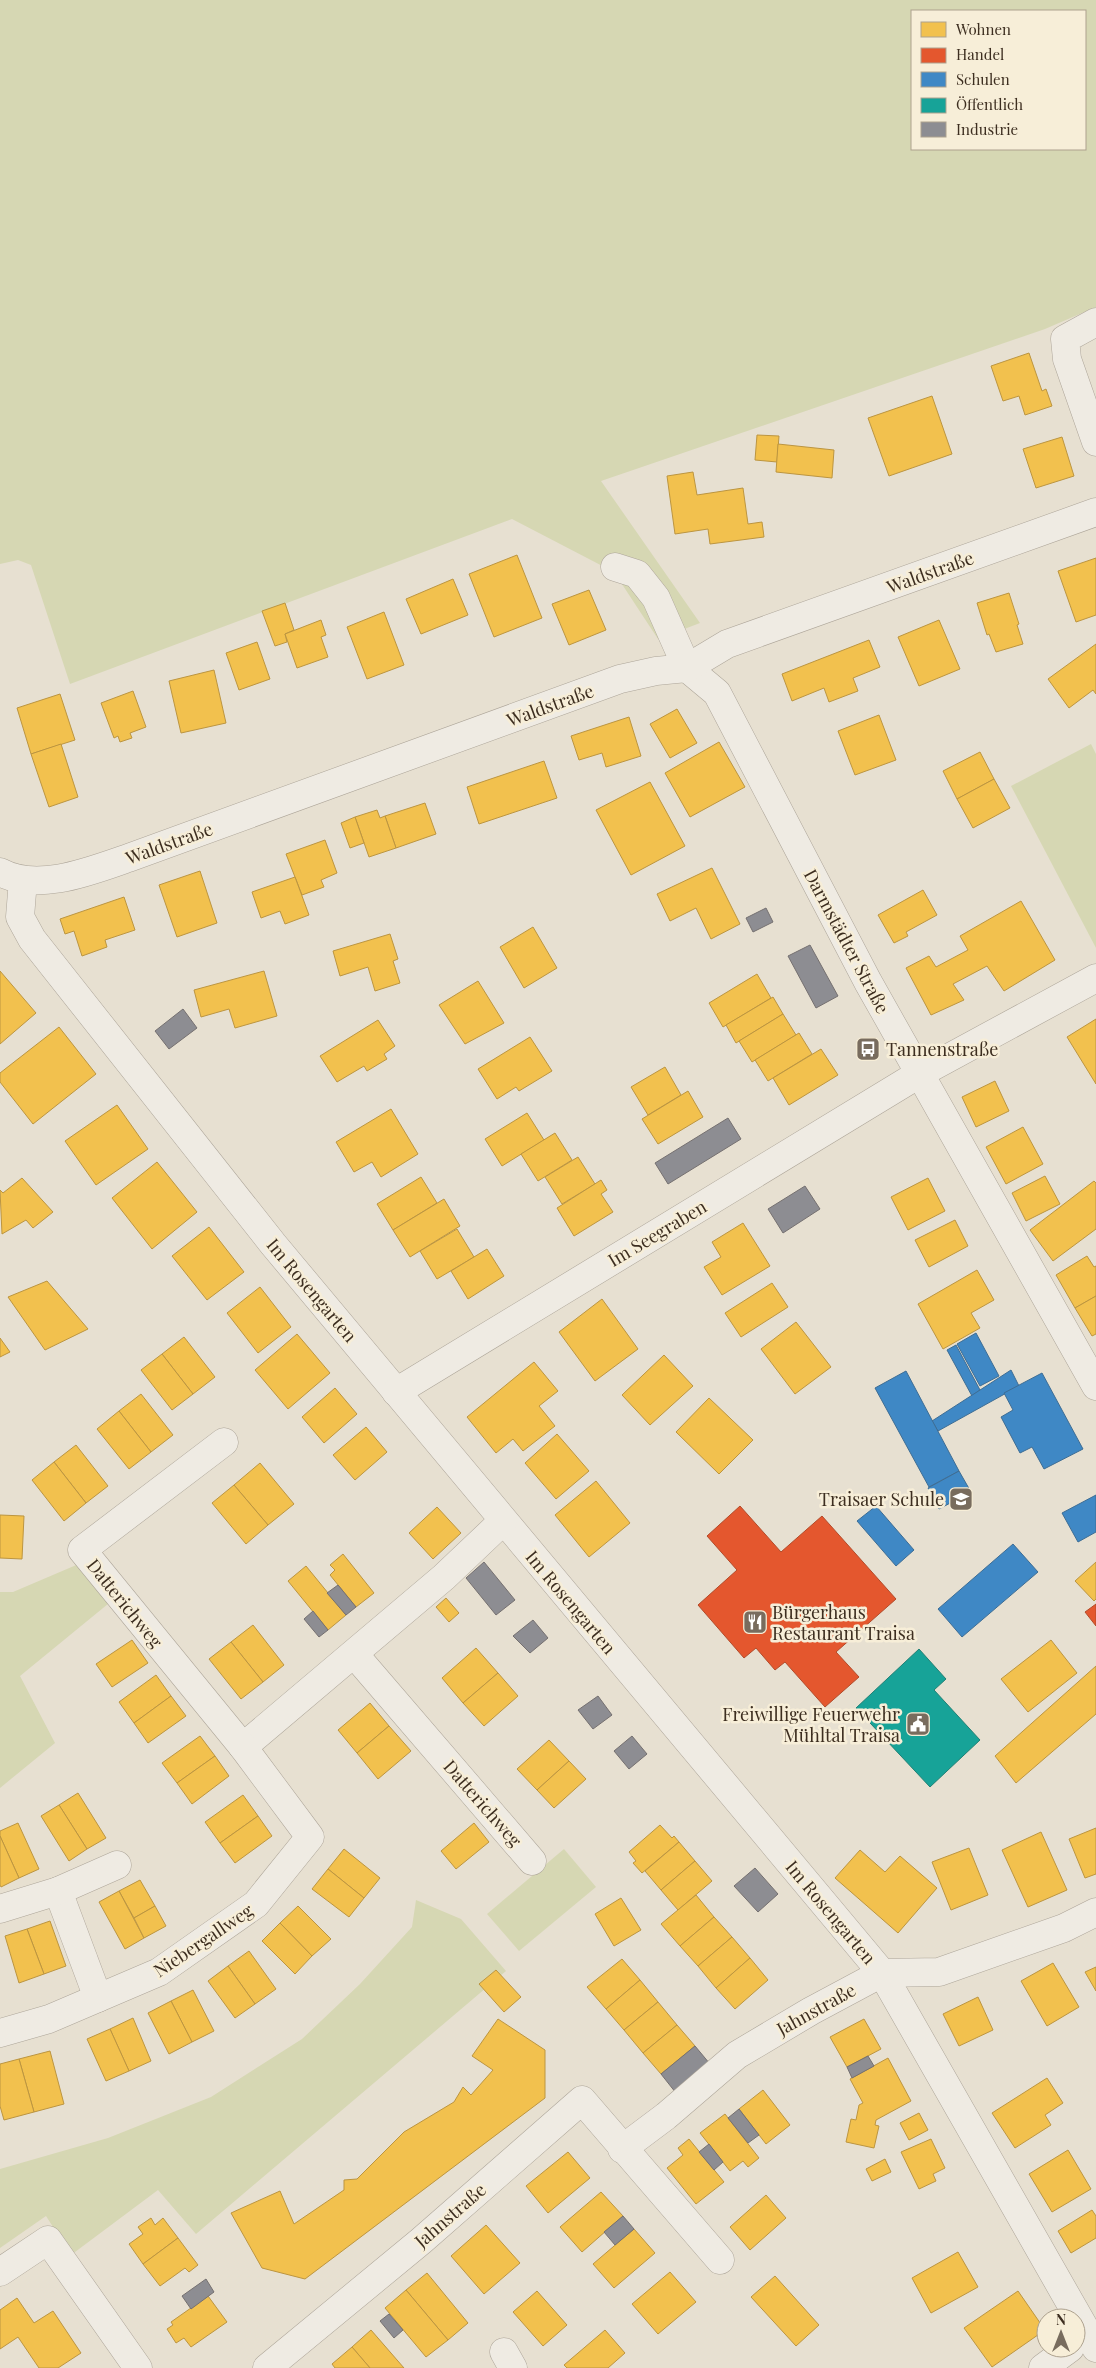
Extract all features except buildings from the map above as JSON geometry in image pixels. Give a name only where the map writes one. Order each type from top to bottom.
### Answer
[{"type":"street","points":[[1096,322],[1065,339],[1067,359],[1096,442]]},
{"type":"street","name":"Waldstraße","points":[[12,876],[68,878],[104,866],[620,679],[656,671],[688,668],[727,644],[1096,512]]},
{"type":"street","name":"Darmstädter Straße","points":[[614,567],[637,574],[656,598],[688,668],[717,692],[806,866],[919,1074],[1096,1386]]},
{"type":"street","name":"Im Rosengarten","points":[[12,876],[20,917],[32,938],[273,1244],[882,1973],[1063,2308]]},
{"type":"street","points":[[919,1074],[1096,978]]},
{"type":"street","name":"Im Seegraben","points":[[396,1392],[919,1074]]},
{"type":"street","name":"Datterichweg","points":[[224,1442],[82,1550],[243,1747],[310,1837]]},
{"type":"street","points":[[243,1747],[355,1655],[444,1577],[503,1521]]},
{"type":"street","name":"Datterichweg","points":[[355,1655],[532,1861]]},
{"type":"street","name":"Niebergallweg","points":[[0,2033],[49,2019],[159,1972],[256,1904],[310,1837]]},
{"type":"street","points":[[0,1909],[58,1891],[116,1865]]},
{"type":"street","points":[[58,1891],[98,1998]]},
{"type":"street","name":"Jahnstraße","points":[[622,2149],[660,2121],[737,2055],[811,2011],[882,1973],[939,1972],[1064,1928],[1096,1912]]},
{"type":"street","name":"Jahnstraße","points":[[267,2368],[421,2241],[582,2100],[622,2149],[720,2260]]},
{"type":"street","points":[[0,2272],[48,2240],[138,2368]]},
{"type":"street","points":[[1043,2368],[1060,2358]]},
{"type":"green space","points":[[0,0],[1096,0],[1096,307],[1045,329],[601,481],[700,623],[658,639],[614,572],[512,519],[70,684],[31,565],[18,560],[0,564]]},
{"type":"green space","points":[[1091,744],[1096,754],[1096,948],[1011,786]]},
{"type":"green space","points":[[81,1563],[114,1599],[20,1676],[55,1743],[0,1788],[0,1592],[13,1592]]},
{"type":"green space","points":[[564,1849],[596,1887],[519,1951],[487,1914]]},
{"type":"green space","points":[[416,1900],[461,1919],[506,1971],[196,2234],[158,2190],[71,2255],[46,2216],[0,2248],[0,2169],[108,2138],[211,2097],[302,2039],[360,1984],[412,1927]]},
{"type":"place","name":"Tannenstraße","points":[[868,1049]]},
{"type":"place","name":"Traisaer Schule","points":[[961,1499]]},
{"type":"place","name":"Bürgerhaus Restaurant Traisa","points":[[755,1622]]},
{"type":"place","name":"Freiwillige Feuerwehr Mühltal Traisa","points":[[918,1724]]}]
